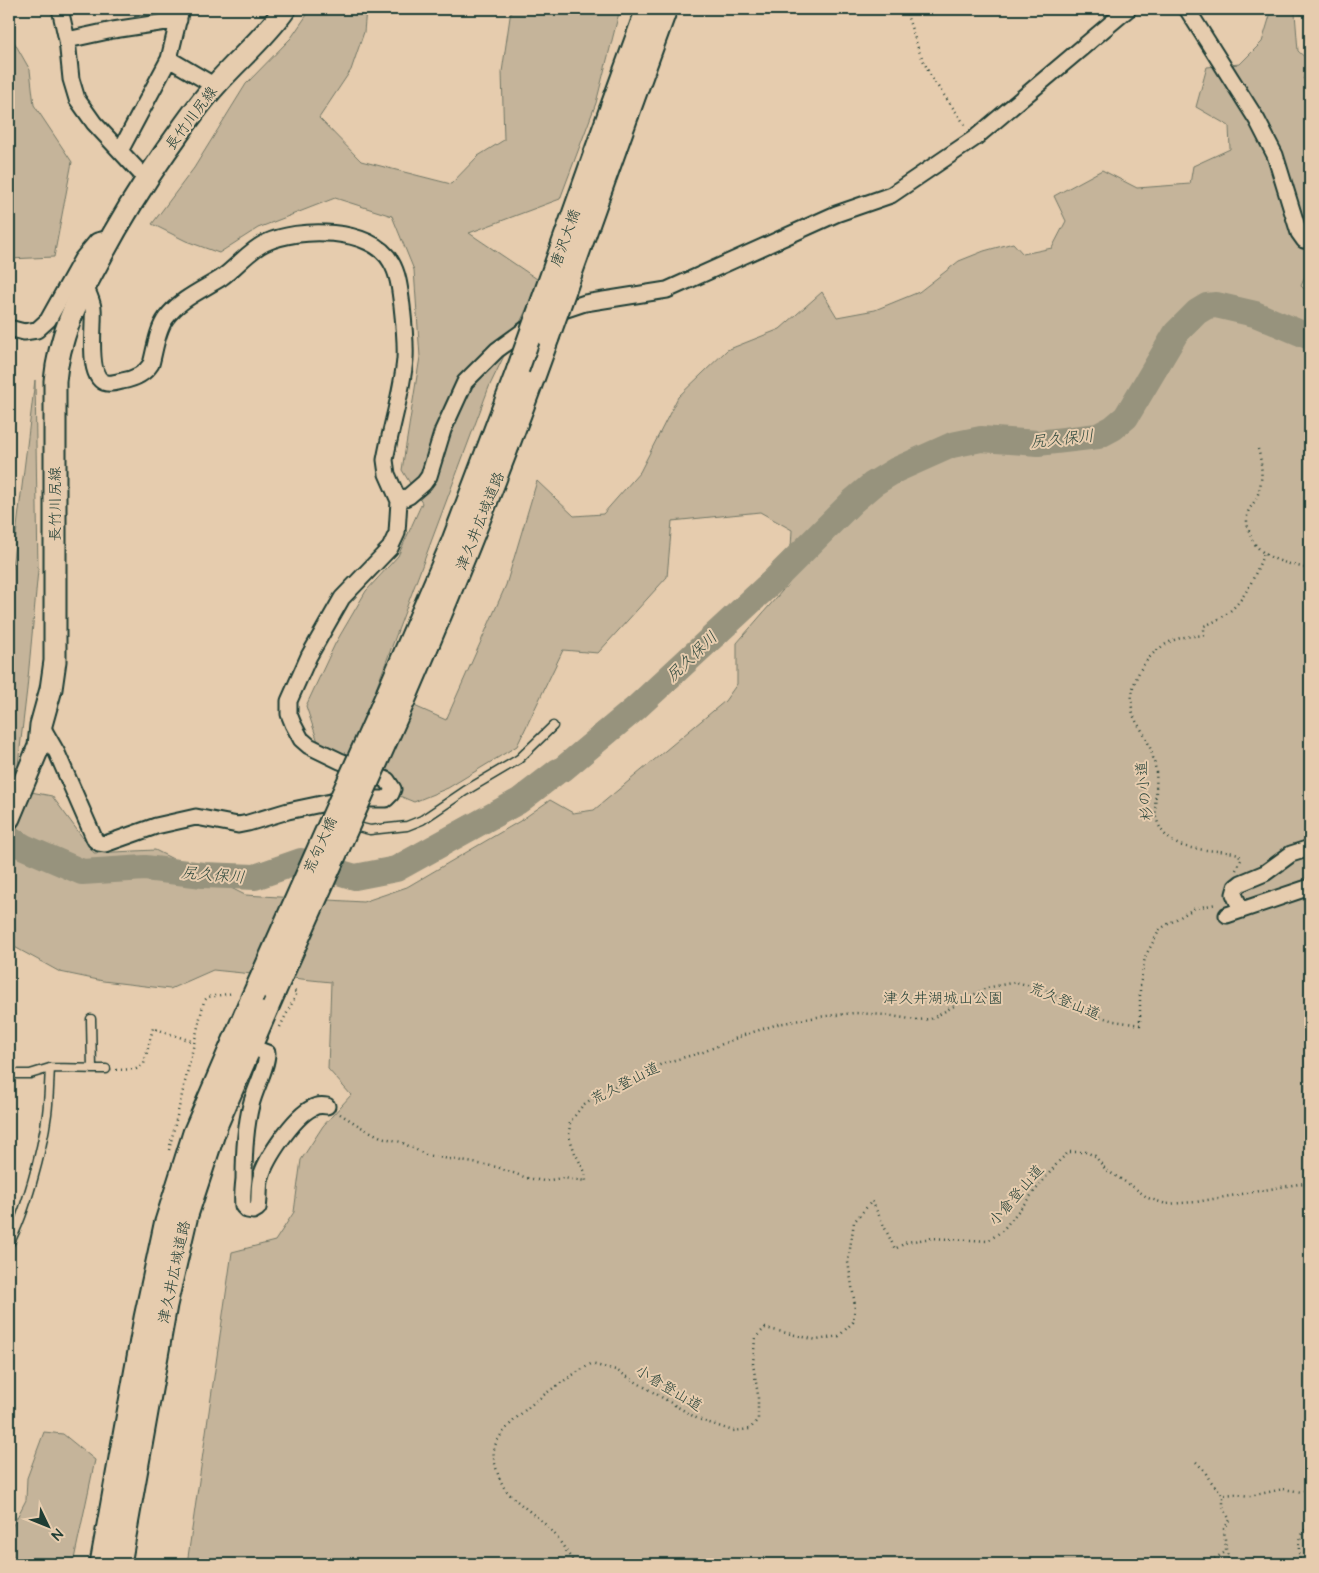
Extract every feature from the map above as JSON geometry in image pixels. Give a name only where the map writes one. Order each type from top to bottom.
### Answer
[{"type":"main road","name":"長竹川尻線","points":[[36,738],[51,689],[56,641],[56,372],[64,332],[110,238],[146,179],[215,86],[263,37],[285,9]]},
{"type":"main road","points":[[620,111],[647,9]]},
{"type":"main road","points":[[620,111],[666,9]]},
{"type":"main road","name":"唐沢大橋","points":[[548,338],[620,111]]},
{"type":"main road","name":"唐沢大橋","points":[[518,369],[620,111]]},
{"type":"main road","name":"津久井広域道路","points":[[396,697],[451,594],[497,477],[548,338]]},
{"type":"main road","name":"津久井広域道路","points":[[396,697],[518,369]]},
{"type":"main road","name":"荒句大橋","points":[[274,993],[396,697]]},
{"type":"main road","name":"荒句大橋","points":[[245,995],[396,697]]},
{"type":"main road","points":[[9,788],[36,738]]},
{"type":"main road","points":[[9,818],[36,738]]},
{"type":"main road","name":"津久井広域道路","points":[[120,1564],[178,1246],[206,1155],[274,993]]},
{"type":"main road","name":"津久井広域道路","points":[[101,1564],[145,1318],[165,1225],[194,1133],[245,995]]},
{"type":"street","points":[[60,9],[67,40],[71,79],[77,100],[94,123],[146,179]]},
{"type":"street","points":[[1186,9],[1257,120],[1275,155],[1299,233],[1304,240],[1310,238]]},
{"type":"street","points":[[399,501],[409,496],[430,476],[443,430],[465,382],[497,350],[546,316],[563,309],[597,300],[667,290],[836,214],[891,195],[975,138],[1119,11]]},
{"type":"street","points":[[67,40],[180,14],[169,59],[120,151]]},
{"type":"street","points":[[169,59],[215,86]]},
{"type":"street","points":[[36,738],[57,753],[95,840],[105,844],[156,826],[196,817],[238,825],[248,824],[288,811],[345,799],[382,800],[389,797],[392,792],[387,780],[319,752],[301,739],[289,714],[289,701],[309,656],[342,598],[390,548],[397,533],[399,501],[388,474],[385,460],[402,382],[405,357],[401,294],[392,264],[376,246],[360,238],[327,234],[293,235],[266,242],[245,256],[222,277],[176,307],[165,319],[151,364],[148,368],[135,378],[106,383],[99,379],[96,371],[91,342],[93,308],[85,286]]},
{"type":"street","points":[[9,328],[24,332],[37,330],[48,320],[82,259],[97,241],[110,238]]},
{"type":"street","points":[[1310,848],[1291,854],[1265,873],[1241,883],[1236,887],[1232,907],[1310,886]]},
{"type":"street","points":[[250,1047],[267,1053],[267,1063],[258,1081],[251,1107],[243,1154],[242,1198],[243,1206],[247,1210],[253,1211],[258,1208],[260,1179],[266,1162],[279,1144],[305,1112],[313,1107],[327,1106]]},
{"type":"lane","points":[[319,804],[340,821],[370,830],[407,826],[422,820],[465,791],[519,759],[553,726]]},
{"type":"lane","points":[[91,1019],[92,1069]]},
{"type":"lane","points":[[9,1244],[17,1229],[36,1166],[47,1114],[50,1068]]},
{"type":"lane","points":[[9,1074],[30,1074],[50,1068],[106,1069]]},
{"type":"path","points":[[905,9],[918,51],[931,77],[975,138]]},
{"type":"path","points":[[1258,450],[1261,458],[1262,473],[1256,499],[1247,513],[1247,523],[1252,542],[1257,549],[1280,561],[1310,570]]},
{"type":"path","name":"杉の小道","points":[[1233,875],[1241,860],[1238,854],[1226,851],[1195,849],[1172,841],[1159,827],[1155,811],[1156,768],[1145,736],[1134,717],[1131,703],[1132,690],[1139,669],[1164,645],[1183,637],[1204,636],[1204,626],[1226,616],[1238,605],[1250,586],[1264,553]]},
{"type":"path","name":"荒久登山道","points":[[327,1106],[381,1137],[401,1142],[426,1155],[496,1167],[527,1178],[544,1181],[563,1178],[586,1181],[585,1172],[574,1153],[570,1136],[570,1122],[583,1105],[599,1094],[664,1063],[703,1052],[744,1035],[778,1024],[817,1017],[855,1013],[886,1015],[916,1020],[931,1019],[986,988],[1016,982],[1045,990],[1089,1013],[1114,1021],[1140,1025],[1140,986],[1145,957],[1160,929],[1195,908],[1232,907]]},
{"type":"path","points":[[280,1027],[297,993]]},
{"type":"path","points":[[167,1158],[204,1001],[208,997],[245,995]]},
{"type":"path","points":[[122,1070],[136,1069],[144,1064],[152,1028],[194,1042]]},
{"type":"path","name":"小倉登山道","points":[[575,1564],[552,1530],[506,1489],[497,1473],[494,1449],[503,1432],[533,1403],[565,1378],[591,1364],[623,1374],[698,1419],[733,1430],[750,1429],[758,1419],[758,1395],[752,1364],[755,1338],[766,1328],[817,1340],[824,1339],[839,1336],[853,1322],[856,1305],[848,1262],[854,1222],[872,1201],[894,1249],[907,1242],[932,1238],[988,1241],[1002,1231],[1060,1160],[1069,1152],[1086,1152],[1095,1156],[1106,1170],[1148,1198],[1166,1204],[1214,1200],[1310,1182]]},
{"type":"path","points":[[1196,1462],[1223,1495],[1223,1507],[1230,1520],[1224,1529],[1230,1564]]},
{"type":"path","points":[[1223,1495],[1250,1496],[1282,1489],[1302,1492],[1310,1487]]},
{"type":"path","points":[[1302,1564],[1299,1541],[1310,1523]]},
{"type":"path","points":[[1206,1564],[1227,1551]]},
{"type":"green space","name":"津久井湖城山公園","points":[[311,9],[366,9],[364,32],[351,70],[319,118],[361,161],[451,184],[478,156],[504,140],[502,72],[512,9],[620,9],[596,103],[560,199],[469,233],[540,281],[489,387],[376,689],[446,720],[506,585],[537,481],[574,516],[603,514],[640,472],[678,397],[727,350],[780,329],[822,292],[837,317],[875,310],[919,292],[959,261],[984,251],[1013,243],[1023,254],[1052,248],[1066,221],[1054,196],[1102,170],[1137,188],[1190,184],[1193,166],[1230,149],[1229,126],[1196,107],[1207,67],[1240,64],[1262,42],[1272,9],[1310,9],[1310,17],[1295,13],[1298,51],[1310,62],[1303,79],[1310,82],[1310,213],[1301,220],[1310,253],[1308,268],[1301,286],[1310,294],[1310,1564],[187,1564],[232,1252],[275,1241],[294,1212],[301,1160],[323,1126],[351,1095],[328,1069],[331,982],[213,970],[170,989],[103,981],[60,972],[9,944],[9,849],[31,792],[52,796],[94,853],[155,850],[245,895],[363,902],[407,887],[520,821],[550,800],[573,813],[594,810],[725,701],[737,684],[737,643],[789,583],[792,530],[760,512],[672,521],[667,577],[598,653],[563,650],[517,746],[448,788],[414,802],[340,771],[317,739],[306,706],[335,644],[366,591],[398,556],[422,503],[402,470],[420,357],[414,270],[392,216],[335,198],[258,228],[219,253],[186,241],[152,224],[194,168],[246,84],[291,38]]},
{"type":"green space","points":[[9,33],[30,70],[34,105],[72,162],[54,257],[9,259]]},
{"type":"green space","points":[[35,380],[38,570],[16,782],[9,801],[9,578],[12,568]]},
{"type":"green space","points":[[44,1432],[63,1434],[95,1460],[73,1564],[9,1564],[9,1543],[12,1527],[26,1500],[27,1478]]},
{"type":"waterway","name":"尻久保川","points":[[9,838],[24,847],[82,872],[145,868],[203,875],[255,877],[301,861],[355,877],[396,869],[519,801],[563,769],[636,708],[775,579],[853,501],[873,484],[896,470],[952,445],[981,439],[1038,443],[1098,436],[1113,428],[1126,417],[1176,333],[1197,312],[1207,306],[1216,305],[1255,314],[1310,337]]}]
